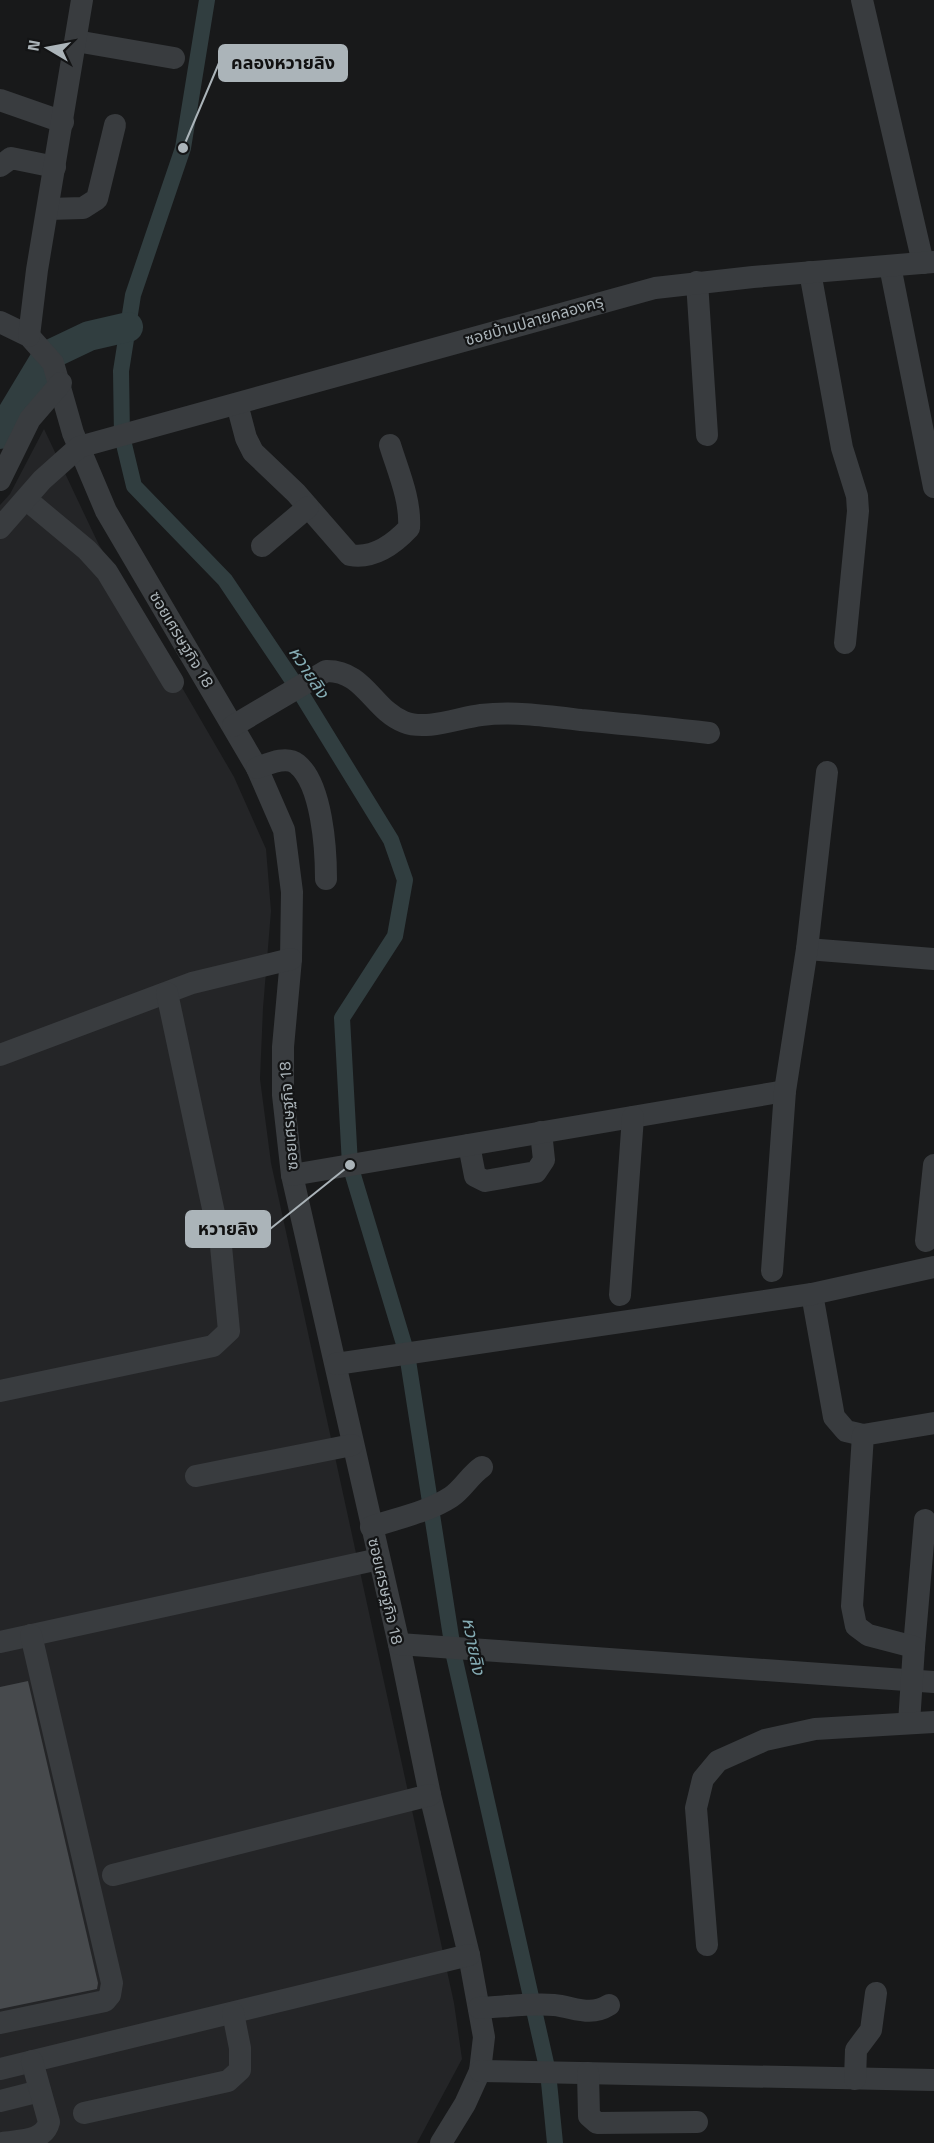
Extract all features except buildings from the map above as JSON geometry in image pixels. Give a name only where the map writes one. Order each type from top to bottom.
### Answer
[{"type":"street","points":[[29,336],[82,0]]},
{"type":"street","points":[[862,0],[928,263]]},
{"type":"street","points":[[76,41],[174,58]]},
{"type":"street","points":[[0,100],[63,122]]},
{"type":"street","points":[[48,208],[83,208],[97,199],[114,125]]},
{"type":"street","points":[[0,166],[11,158],[55,167]]},
{"type":"street","name":"ซอยบ้านปลายคลองครุ","points":[[79,447],[621,296],[697,282],[928,263]]},
{"type":"street","points":[[890,266],[934,488]]},
{"type":"street","points":[[810,272],[842,448],[857,496],[858,511],[845,643]]},
{"type":"street","points":[[697,282],[707,435]]},
{"type":"street","name":"ซอยเศรษฐกิจ 18","points":[[0,322],[29,336],[53,363],[79,447],[106,511],[257,768],[284,830],[292,892],[291,959],[283,1047],[283,1083],[292,1175],[399,1644],[430,1795],[469,1955],[484,2037],[480,2071],[465,2104],[441,2143]]},
{"type":"street","points":[[0,480],[30,419],[61,383]]},
{"type":"street","points":[[237,404],[246,438],[253,452],[308,507],[350,555],[371,555],[395,541],[409,528],[410,515],[390,445]]},
{"type":"street","points":[[0,528],[27,500],[42,480],[79,447]]},
{"type":"street","points":[[27,500],[87,550],[107,572],[173,682]]},
{"type":"street","points":[[262,546],[308,507]]},
{"type":"street","points":[[233,726],[326,671],[340,672],[362,684],[390,713],[404,722],[419,724],[494,714],[526,714],[709,733]]},
{"type":"street","points":[[257,768],[281,760],[289,761],[297,764],[309,783],[326,839],[326,879]]},
{"type":"street","points":[[772,1271],[785,1091],[807,949],[827,772]]},
{"type":"street","points":[[807,949],[934,959]]},
{"type":"street","points":[[0,1055],[192,983],[291,959]]},
{"type":"street","points":[[0,1391],[213,1346],[229,1330],[221,1246],[167,993]]},
{"type":"street","points":[[292,1175],[785,1091]]},
{"type":"street","points":[[620,1295],[633,1117]]},
{"type":"street","points":[[469,1145],[475,1176],[485,1181],[536,1172],[544,1160],[541,1132]]},
{"type":"street","points":[[926,1241],[934,1165]]},
{"type":"street","points":[[336,1364],[812,1294],[934,1267]]},
{"type":"street","points":[[812,1294],[834,1417],[846,1431],[863,1435],[934,1423]]},
{"type":"street","points":[[863,1435],[852,1606],[856,1626],[868,1635],[914,1647]]},
{"type":"street","points":[[196,1476],[352,1445]]},
{"type":"street","points":[[371,1527],[417,1512],[452,1496],[471,1475],[482,1467]]},
{"type":"street","points":[[909,1723],[926,1520]]},
{"type":"street","points":[[0,1642],[379,1559]]},
{"type":"street","points":[[0,2023],[105,2001],[110,1995],[112,1983],[31,1635]]},
{"type":"street","points":[[399,1644],[934,1682]]},
{"type":"street","points":[[707,1945],[696,1808],[703,1779],[718,1761],[765,1740],[814,1729],[934,1722]]},
{"type":"street","points":[[113,1875],[430,1795]]},
{"type":"street","points":[[0,2069],[469,1955]]},
{"type":"street","points":[[855,2079],[856,2050],[871,2030],[876,1993]]},
{"type":"street","points":[[479,2008],[554,2005],[590,2012],[601,2010],[609,2005]]},
{"type":"street","points":[[84,2113],[228,2081],[240,2070],[240,2048],[233,2013]]},
{"type":"street","points":[[2,2143],[42,2136],[47,2131],[49,2122],[32,2061]]},
{"type":"street","points":[[480,2071],[934,2080]]},
{"type":"street","points":[[580,2073],[589,2116],[597,2124],[697,2122]]},
{"type":"street","points":[[0,2101],[40,2091]]},
{"type":"shaded area","points":[[44,429],[98,543],[234,777],[266,849],[271,911],[260,1079],[271,1163],[454,2003],[462,2059],[417,2143],[0,2143],[0,505],[10,494]]},
{"type":"waterway","name":"หวายลิง","points":[[207,0],[183,148],[133,295],[121,371],[122,436],[134,486],[225,580],[297,687],[391,840],[405,880],[395,936],[342,1018],[350,1165],[407,1354],[454,1656],[548,2072],[555,2143]]},
{"type":"waterway","points":[[0,434],[47,356],[89,336],[128,327]]},
{"type":"place","name":"คลองหวายลิง","points":[[183,148]]},
{"type":"place","name":"หวายลิง","points":[[350,1165]]}]
